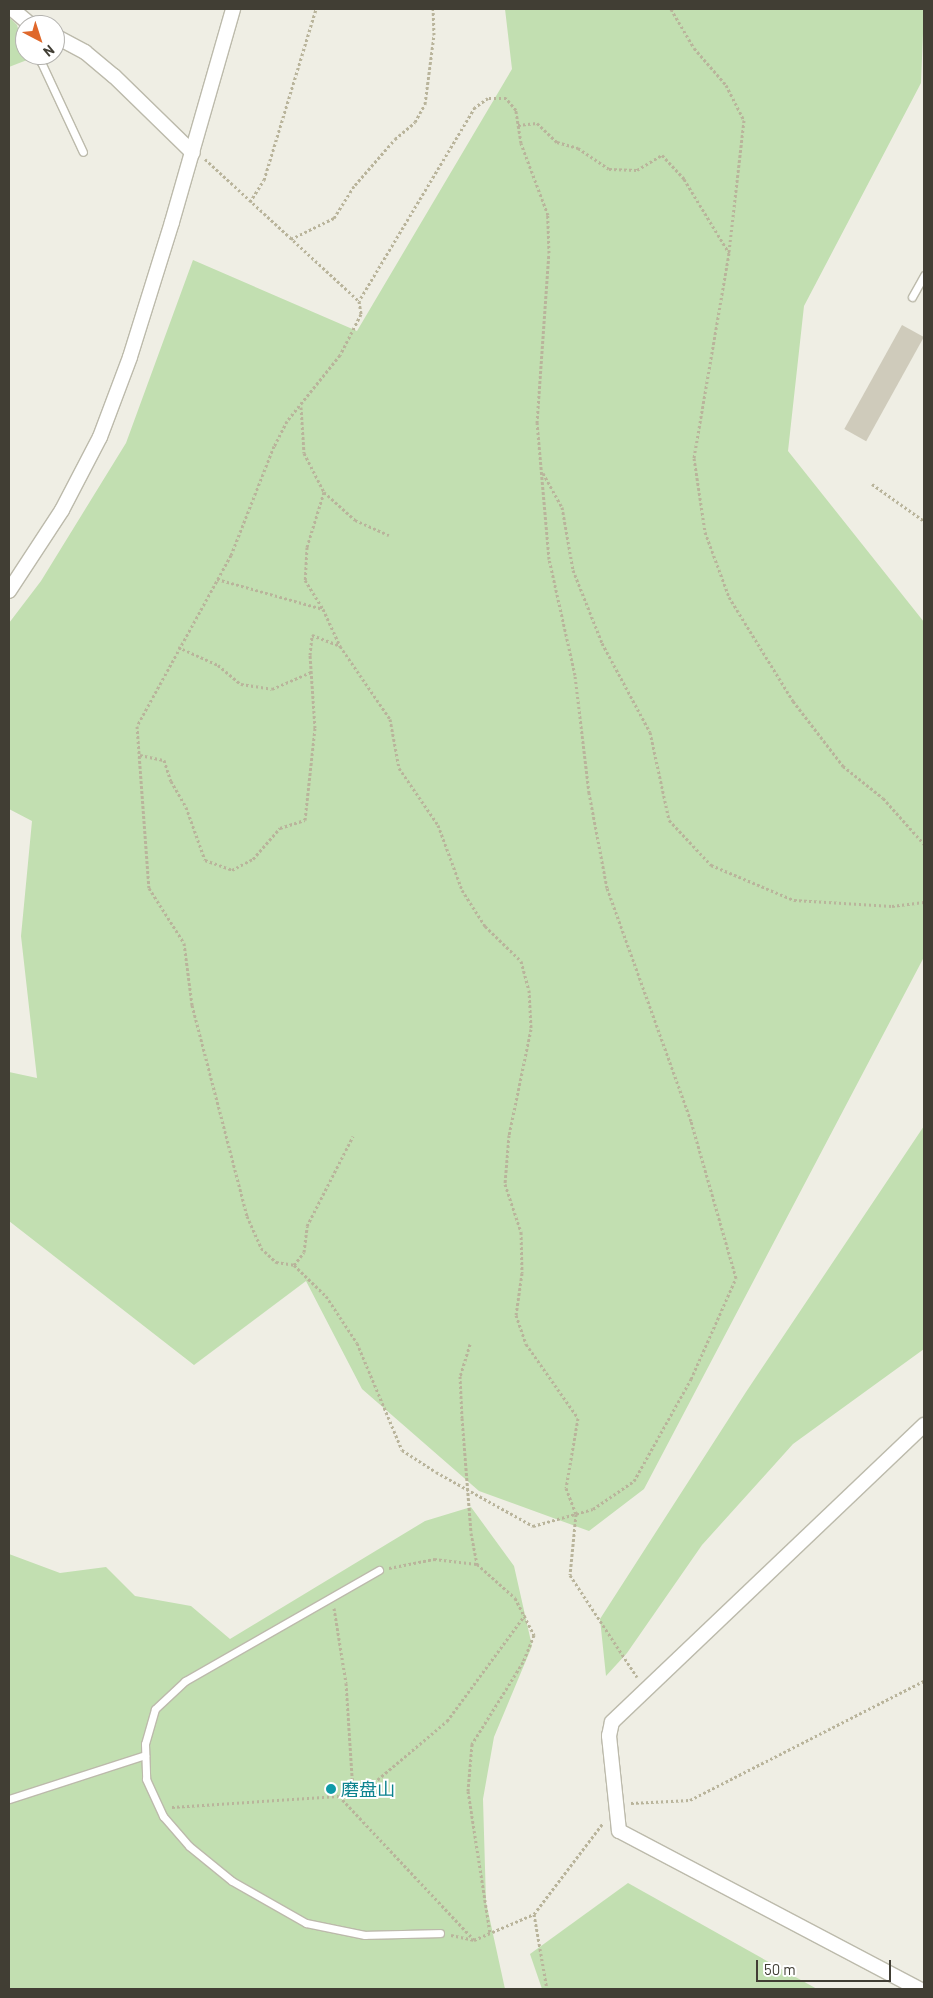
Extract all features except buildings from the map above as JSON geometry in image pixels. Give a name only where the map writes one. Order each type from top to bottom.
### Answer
[{"type":"street","points":[[9,591],[62,510],[100,437],[130,357],[192,153],[233,9]]},
{"type":"street","points":[[65,42],[84,52],[114,76],[192,153]]},
{"type":"street","points":[[920,1989],[619,1831],[609,1736],[612,1722],[924,1425]]},
{"type":"lane","points":[[42,65],[83,152]]},
{"type":"lane","points":[[912,296],[924,275]]},
{"type":"lane","points":[[379,1570],[332,1595],[185,1681],[155,1708],[144,1744],[146,1779],[159,1808],[189,1846],[232,1881],[306,1923],[365,1935],[440,1933]]},
{"type":"lane","points":[[9,1799],[145,1755]]},
{"type":"path","points":[[250,202],[264,180],[316,9]]},
{"type":"path","points":[[291,239],[334,218],[355,185],[378,158],[415,122],[425,104],[434,35],[433,9]]},
{"type":"path","points":[[671,9],[694,48],[726,85],[744,120],[729,253],[694,458],[705,532],[730,597],[794,701],[843,766],[883,798],[924,844]]},
{"type":"path","points":[[192,153],[213,163],[250,202],[359,301],[361,314],[340,355],[301,406],[274,446],[231,555],[178,647],[137,726],[149,888],[184,943],[192,1005],[247,1216],[261,1248],[276,1262],[294,1265],[326,1296],[357,1343],[402,1450],[533,1526],[593,1510],[634,1481],[691,1379],[736,1278],[691,1121],[607,888],[588,793],[575,675],[549,559],[537,423],[549,253],[548,215],[520,143],[516,110],[506,98],[488,98],[475,107],[359,301]]},
{"type":"path","points":[[518,126],[537,123],[557,142],[578,148],[609,169],[637,170],[662,155],[684,179],[729,253]]},
{"type":"path","points":[[301,406],[304,453],[324,492],[355,520],[389,535]]},
{"type":"path","points":[[542,470],[562,507],[573,570],[602,644],[650,732],[669,820],[711,865],[794,900],[892,906],[924,902]]},
{"type":"path","points":[[872,484],[924,521]]},
{"type":"path","points":[[324,492],[307,547],[306,580],[323,609],[340,646],[390,719],[399,768],[438,825],[462,890],[485,926],[521,961],[529,990],[531,1029],[509,1134],[505,1184],[520,1232],[522,1273],[516,1315],[526,1344],[578,1418],[566,1488],[576,1514],[570,1575],[646,1689]]},
{"type":"path","points":[[218,579],[323,609]]},
{"type":"path","points":[[140,755],[164,760],[171,781],[186,807],[205,860],[232,870],[252,859],[280,828],[305,820],[315,744],[311,672],[312,635],[340,646]]},
{"type":"path","points":[[178,647],[218,665],[241,684],[272,689],[311,672]]},
{"type":"path","points":[[294,1265],[304,1252],[307,1226],[353,1136]]},
{"type":"path","points":[[470,1344],[460,1376],[468,1490],[477,1564]]},
{"type":"path","points":[[379,1570],[434,1560],[477,1564],[501,1584],[525,1614],[534,1635],[523,1662],[472,1744],[468,1792],[490,1933]]},
{"type":"path","points":[[332,1595],[346,1683],[352,1792]]},
{"type":"path","points":[[159,1808],[338,1796],[370,1786],[447,1721],[525,1614]]},
{"type":"path","points":[[440,1933],[474,1940],[534,1914],[588,1846],[616,1803],[690,1800],[924,1681]]},
{"type":"path","points":[[338,1796],[474,1940]]},
{"type":"path","points":[[534,1914],[547,1989]]},
{"type":"green space","points":[[505,9],[924,9],[921,83],[804,306],[788,451],[924,622],[924,957],[644,1489],[589,1531],[479,1491],[362,1389],[306,1281],[194,1365],[9,1221],[9,1072],[37,1078],[21,936],[32,821],[9,809],[9,623],[41,581],[126,443],[193,260],[357,331],[512,69]]},
{"type":"green space","points":[[9,17],[15,23],[15,65],[9,67]]},
{"type":"green space","points":[[924,1126],[924,1349],[793,1444],[702,1545],[627,1653],[606,1676],[600,1619],[746,1392]]},
{"type":"green space","points":[[471,1507],[514,1566],[532,1646],[494,1737],[483,1799],[486,1902],[505,1989],[9,1989],[9,1554],[60,1573],[106,1567],[135,1596],[191,1606],[230,1639],[425,1521]]},
{"type":"green space","points":[[628,1883],[817,1989],[542,1989],[530,1954]]},
{"type":"place","name":"磨盘山","points":[[331,1789]]}]
